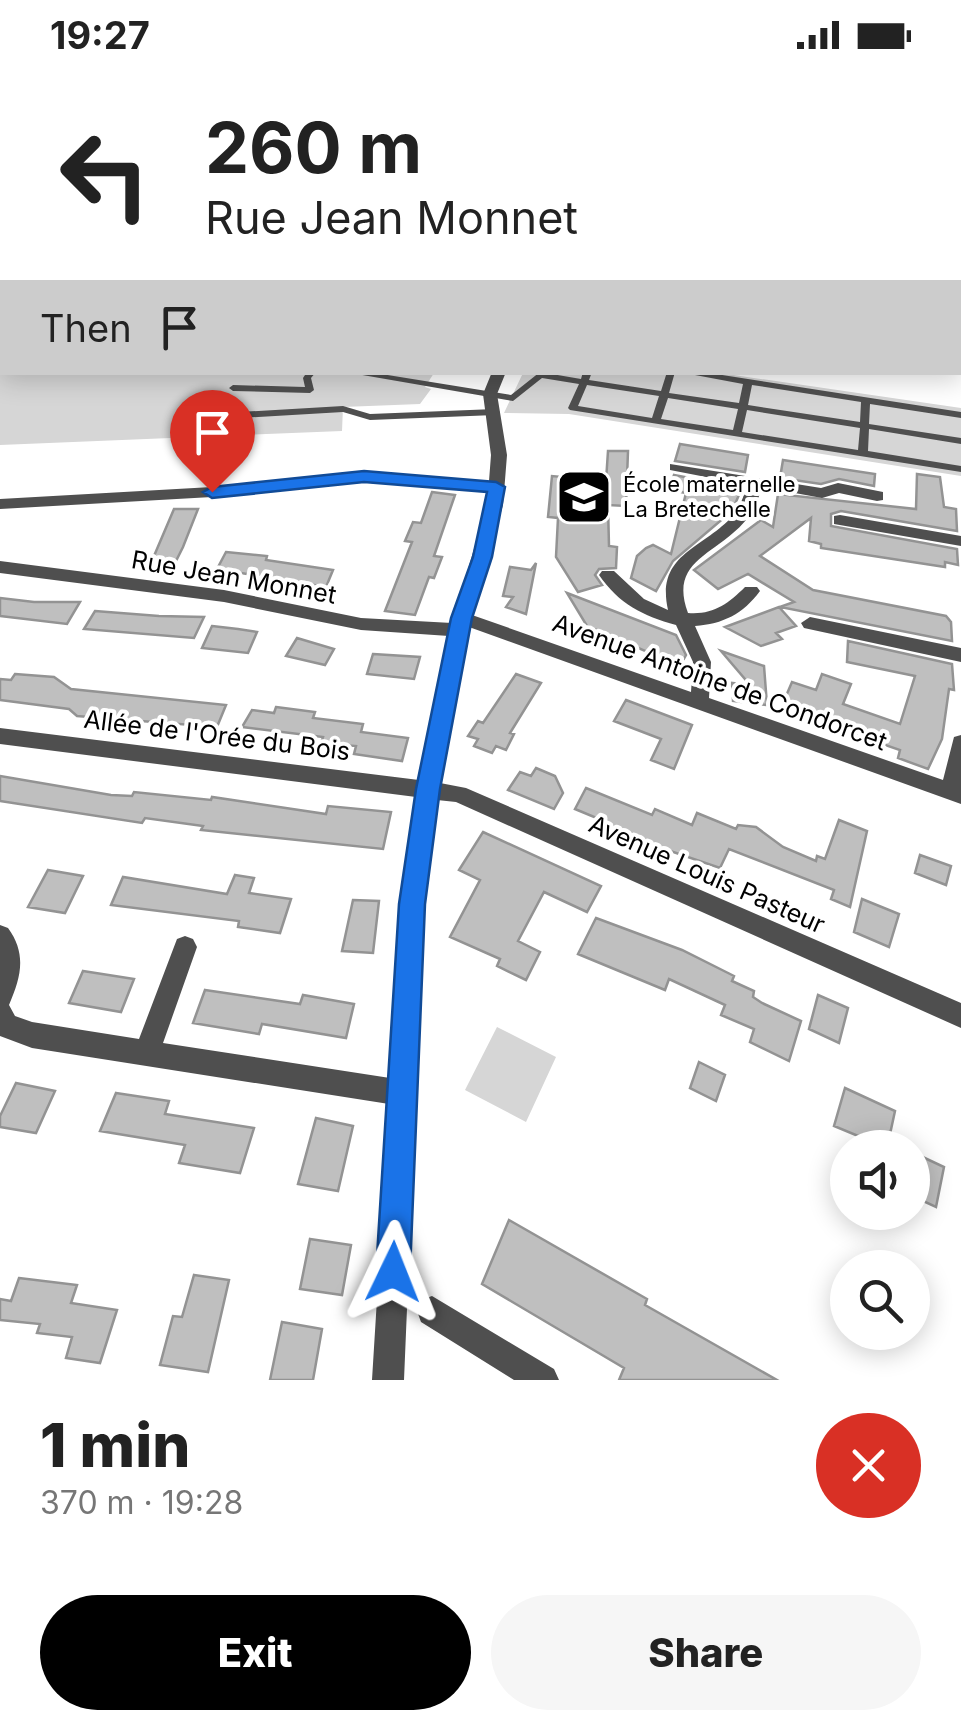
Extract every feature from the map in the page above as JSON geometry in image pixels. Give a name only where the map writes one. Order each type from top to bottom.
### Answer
[{"type":"street","points":[[388,1380],[412,904],[428,789],[460,624],[482,557],[496,487],[495,393]]},
{"type":"street","points":[[675,467],[822,493],[838,488],[877,496]]},
{"type":"street","points":[[0,504],[212,492],[364,476],[496,487]]},
{"type":"street","points":[[699,701],[706,680],[704,661],[673,594],[677,574],[687,560],[736,524],[747,510],[756,482]]},
{"type":"street","points":[[840,520],[961,542]]},
{"type":"street","name":"Rue Jean Monnet","points":[[0,567],[224,596],[360,624],[460,624]]},
{"type":"street","points":[[608,576],[632,603],[682,620],[728,612],[751,591]]},
{"type":"street","points":[[810,623],[961,655]]},
{"type":"street","name":"Avenue Antoine de Condorcet","points":[[460,624],[699,701],[956,793]]},
{"type":"street","name":"Allée de l'Orée du Bois","points":[[0,736],[428,789]]},
{"type":"street","points":[[956,793],[961,744]]},
{"type":"street","name":"Avenue Louis Pasteur","points":[[428,789],[458,794],[961,1016]]},
{"type":"street","points":[[0,936],[11,948],[12,966],[0,998]]},
{"type":"street","points":[[148,1051],[185,947]]},
{"type":"street","points":[[0,1013],[6,1026],[32,1034],[400,1093]]},
{"type":"street","points":[[432,1312],[543,1380]]},
{"type":"lane","points":[[233,388],[310,390],[310,375]]},
{"type":"lane","points":[[370,375],[516,397],[537,376],[586,378],[664,395],[961,440]]},
{"type":"lane","points":[[656,422],[671,375]]},
{"type":"lane","points":[[702,375],[961,414]]},
{"type":"lane","points":[[586,378],[574,408],[961,469]]},
{"type":"lane","points":[[737,434],[748,382]]},
{"type":"lane","points":[[222,416],[343,409],[370,417],[495,393]]},
{"type":"lane","points":[[863,454],[866,400]]},
{"type":"shaded area","points":[[0,375],[433,375],[425,387],[431,389],[420,404],[343,407],[342,431],[0,445]]},
{"type":"shaded area","points":[[522,375],[734,375],[961,408],[961,476],[569,414],[504,413]]},
{"type":"shaded area","points":[[497,1027],[556,1057],[526,1122],[465,1090]]},
{"type":"building","points":[[680,444],[748,455],[745,472],[675,461]]},
{"type":"building","points":[[608,451],[628,451],[626,506],[608,505],[609,546],[617,547],[616,568],[599,569],[595,575],[602,585],[578,592],[556,557],[558,518],[548,517],[552,476],[606,481]]},
{"type":"building","points":[[783,460],[875,474],[874,486],[839,479],[821,484],[780,478]]},
{"type":"building","points":[[917,474],[940,477],[944,507],[956,509],[957,531],[841,511],[831,514],[831,526],[957,549],[958,565],[945,562],[945,567],[821,548],[821,544],[809,541],[811,518],[760,556],[813,590],[946,616],[951,622],[952,641],[780,607],[794,602],[748,574],[718,589],[694,570],[761,520],[773,527],[778,494],[916,509]]},
{"type":"building","points":[[674,475],[742,488],[732,511],[673,561],[656,591],[631,578],[637,556],[646,548],[653,545],[671,554],[686,493],[669,490]]},
{"type":"building","points":[[432,492],[455,495],[434,556],[442,557],[434,578],[429,577],[415,615],[385,611],[412,542],[405,541],[413,522],[421,523]]},
{"type":"building","points":[[174,509],[198,509],[175,563],[151,563]]},
{"type":"building","points":[[226,552],[333,570],[326,587],[217,569]]},
{"type":"building","points":[[536,563],[526,614],[506,607],[513,597],[503,596],[510,567],[531,570]]},
{"type":"building","points":[[567,593],[676,635],[686,655],[680,666],[587,626]]},
{"type":"building","points":[[0,598],[80,602],[67,624],[0,616]]},
{"type":"building","points":[[779,607],[796,626],[776,633],[782,639],[761,646],[725,627]]},
{"type":"building","points":[[95,611],[204,617],[194,638],[84,629]]},
{"type":"building","points":[[212,626],[257,632],[248,653],[202,648]]},
{"type":"building","points":[[297,638],[334,649],[325,665],[286,656]]},
{"type":"building","points":[[848,641],[952,664],[954,690],[949,689],[942,739],[928,769],[898,758],[900,750],[853,734],[854,729],[841,722],[783,703],[792,682],[816,690],[822,674],[851,684],[843,704],[900,724],[915,676],[847,662]]},
{"type":"building","points":[[721,651],[764,666],[767,705],[733,701],[732,683],[750,685]]},
{"type":"building","points":[[373,654],[420,657],[414,679],[367,674]]},
{"type":"building","points":[[15,674],[54,677],[71,689],[226,705],[217,727],[77,716],[69,709],[0,700],[0,679],[11,680]]},
{"type":"building","points":[[516,674],[541,683],[510,733],[514,734],[506,750],[496,746],[492,753],[474,746],[478,739],[468,736],[478,721],[483,723]]},
{"type":"building","points":[[626,700],[692,725],[674,769],[651,760],[661,739],[614,721]]},
{"type":"building","points":[[276,707],[315,712],[313,718],[363,724],[361,732],[408,738],[402,761],[354,754],[356,746],[321,743],[323,737],[242,727],[252,710],[274,713]]},
{"type":"building","points":[[536,768],[555,776],[563,793],[554,809],[508,790],[520,772],[531,776]]},
{"type":"building","points":[[0,776],[111,795],[132,796],[134,792],[211,800],[212,797],[326,814],[328,806],[391,812],[383,849],[201,830],[203,826],[145,818],[142,823],[0,801]]},
{"type":"building","points":[[586,788],[652,815],[655,809],[692,825],[697,813],[736,829],[738,825],[756,827],[783,847],[816,861],[817,856],[825,859],[839,820],[867,831],[850,907],[831,899],[834,890],[729,849],[720,868],[600,827],[604,821],[575,809]]},
{"type":"building","points":[[483,832],[601,886],[587,912],[544,892],[518,941],[540,952],[526,980],[497,966],[500,959],[450,937],[480,880],[459,870]]},
{"type":"building","points":[[920,855],[951,866],[946,885],[915,873]]},
{"type":"building","points":[[48,870],[83,876],[65,913],[28,907]]},
{"type":"building","points":[[235,875],[254,878],[249,893],[291,899],[280,933],[238,927],[239,921],[111,905],[123,877],[227,894]]},
{"type":"building","points":[[862,899],[899,914],[889,947],[854,932]]},
{"type":"building","points":[[353,900],[379,901],[373,953],[342,951]]},
{"type":"building","points":[[596,918],[682,950],[734,976],[732,981],[754,991],[753,997],[801,1021],[789,1061],[750,1042],[754,1029],[721,1015],[725,1005],[669,979],[665,990],[578,954]]},
{"type":"building","points":[[83,971],[134,979],[121,1012],[69,1003]]},
{"type":"building","points":[[205,990],[300,1004],[303,995],[354,1004],[346,1038],[262,1024],[259,1034],[193,1023]]},
{"type":"building","points":[[818,995],[848,1008],[839,1043],[809,1029]]},
{"type":"building","points":[[699,1062],[725,1075],[716,1101],[690,1088]]},
{"type":"building","points":[[16,1083],[55,1091],[36,1133],[0,1127],[0,1116]]},
{"type":"building","points":[[845,1088],[895,1111],[891,1130],[844,1130],[834,1126]]},
{"type":"building","points":[[116,1093],[169,1101],[165,1114],[254,1128],[240,1173],[179,1163],[185,1145],[100,1131]]},
{"type":"building","points":[[316,1118],[353,1126],[338,1191],[298,1184]]},
{"type":"building","points":[[930,1160],[944,1167],[936,1207],[930,1204]]},
{"type":"building","points":[[509,1220],[647,1299],[645,1305],[777,1380],[619,1380],[624,1368],[482,1284]]},
{"type":"building","points":[[310,1239],[351,1245],[342,1295],[300,1289]]},
{"type":"building","points":[[194,1275],[229,1280],[208,1372],[160,1365],[173,1316],[182,1317]]},
{"type":"building","points":[[19,1278],[77,1285],[71,1303],[117,1310],[100,1363],[66,1358],[72,1337],[37,1333],[40,1324],[0,1320],[0,1299],[11,1301]]},
{"type":"building","points":[[282,1322],[322,1329],[313,1380],[270,1380]]},
{"type":"place","name":"École maternelle La Bretechelle","points":[[584,497]]},
{"type":"route","points":[[212,492],[364,476],[496,487],[496,505],[462,618],[428,789],[412,904],[393,1272]]}]
